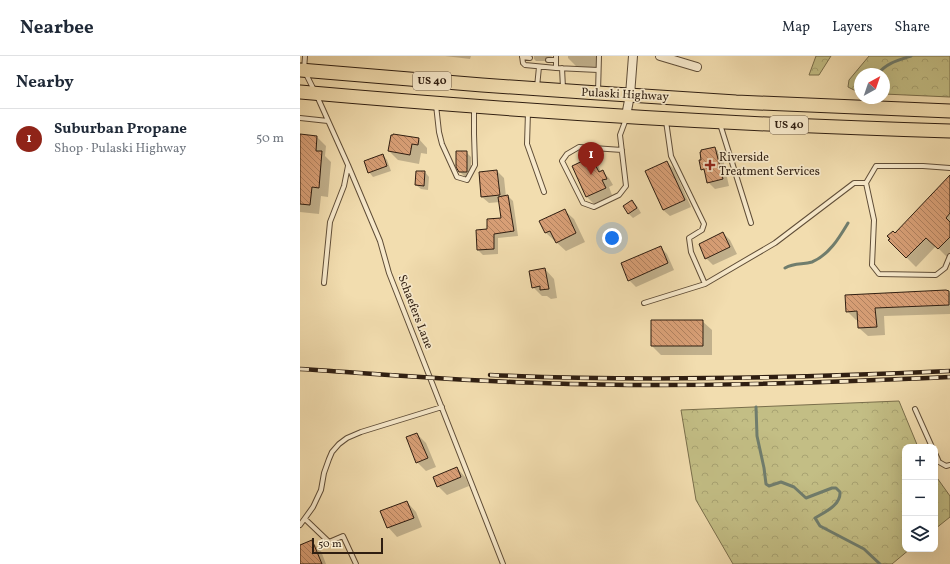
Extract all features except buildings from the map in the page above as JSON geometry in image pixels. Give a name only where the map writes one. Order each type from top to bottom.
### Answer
[{"type":"highway","name":"Pulaski Highway","points":[[302,70],[563,91],[736,102],[950,110]]},
{"type":"highway","name":"Pulaski Highway","points":[[300,92],[665,119],[950,130]]},
{"type":"street","points":[[626,116],[630,95],[633,56]]},
{"type":"street","points":[[660,56],[697,67]]},
{"type":"lane","points":[[302,70],[305,56]]},
{"type":"lane","points":[[598,93],[599,56]]},
{"type":"lane","points":[[530,58],[522,57],[525,65],[598,70]]},
{"type":"lane","points":[[548,60],[556,58],[556,68]]},
{"type":"lane","points":[[537,89],[539,67]]},
{"type":"lane","points":[[562,68],[563,91]]},
{"type":"lane","name":"Schaefers Lane","points":[[302,70],[328,121],[380,241],[389,273],[502,564]]},
{"type":"lane","points":[[436,103],[438,132],[442,144],[457,177],[467,180],[475,165],[474,106]]},
{"type":"lane","points":[[529,109],[527,144],[544,192]]},
{"type":"lane","points":[[622,150],[579,147],[567,154],[562,161],[583,203],[594,207],[619,195],[626,186],[622,150],[620,135],[626,116]]},
{"type":"lane","points":[[300,118],[328,121]]},
{"type":"lane","points":[[665,119],[671,156],[704,224],[702,230],[689,238],[691,252],[705,284]]},
{"type":"lane","points":[[719,122],[751,223]]},
{"type":"lane","points":[[324,283],[330,222],[344,186],[348,165]]},
{"type":"lane","points":[[950,168],[923,166],[876,166],[866,183],[874,220],[872,265],[879,274],[936,275],[945,268],[950,256]]},
{"type":"lane","points":[[644,303],[705,284],[775,243],[854,183],[866,183]]},
{"type":"lane","points":[[300,525],[313,507],[321,490],[324,473],[329,459],[332,452],[339,444],[347,438],[361,432],[442,407]]},
{"type":"lane","points":[[915,409],[931,444]]},
{"type":"lane","points":[[938,460],[946,466],[950,465]]},
{"type":"lane","points":[[305,519],[329,542],[343,536],[356,564]]},
{"type":"green space","points":[[816,56],[831,56],[819,75],[809,75]]},
{"type":"green space","points":[[869,56],[950,56],[950,97],[890,94],[890,68],[859,68]]},
{"type":"green space","points":[[854,74],[854,90],[848,87],[849,80]]},
{"type":"green space","points":[[899,401],[917,444],[902,444],[902,552],[906,552],[892,564],[733,564],[696,500],[681,410]]},
{"type":"green space","points":[[938,479],[950,496],[950,517],[938,527]]},
{"type":"waterway","points":[[884,68],[911,56]]},
{"type":"waterway","points":[[785,268],[792,265],[809,263],[824,255],[837,240],[848,223]]},
{"type":"waterway","points":[[756,407],[757,436],[766,484],[769,486],[781,482],[794,487],[806,498],[832,488],[836,488],[840,492],[838,501],[828,511],[815,518],[820,526],[864,549],[880,564]]},
{"type":"railway","points":[[300,369],[481,381],[644,385],[746,384],[950,377]]},
{"type":"railway","points":[[490,375],[662,379],[835,376],[950,371]]},
{"type":"place","name":"Riverside Treatment Services","points":[[710,165]]},
{"type":"place","name":"Suburban Propane","points":[[591,175]]}]
